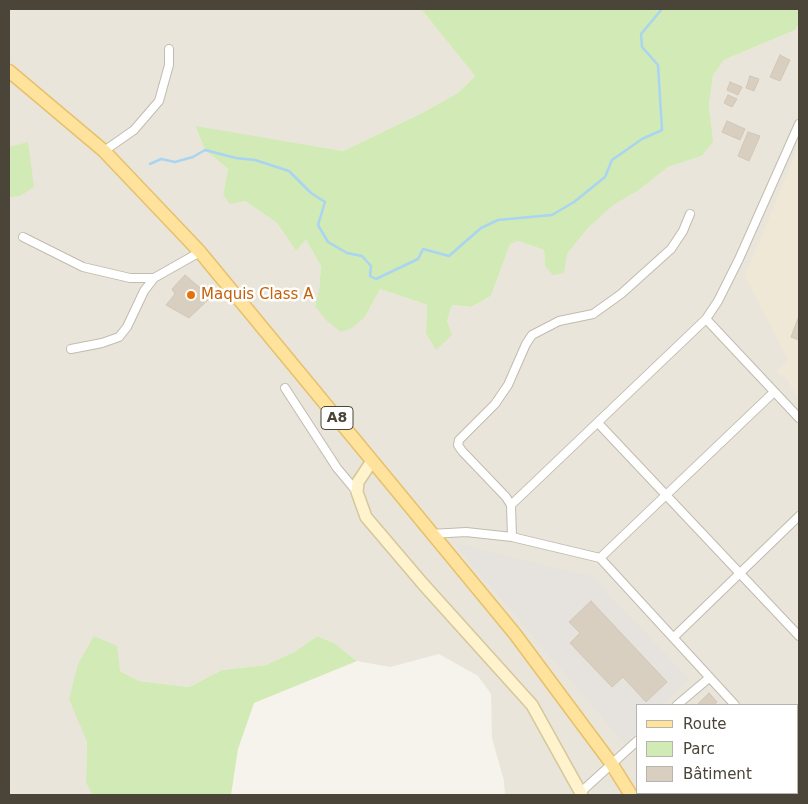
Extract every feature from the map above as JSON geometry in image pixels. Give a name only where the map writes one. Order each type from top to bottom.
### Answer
[{"type":"main road","name":"A8","points":[[9,71],[104,151],[200,252],[515,634],[612,763],[632,795]]},
{"type":"street","points":[[104,151],[134,130],[159,101],[169,65],[169,50]]},
{"type":"street","points":[[511,505],[706,319],[718,301],[739,259],[799,124]]},
{"type":"street","points":[[512,537],[511,505],[506,497],[462,451],[458,445],[459,440],[495,404],[508,385],[526,344],[532,335],[559,321],[593,314],[621,294],[671,249],[683,231],[690,214]]},
{"type":"street","points":[[23,237],[60,257],[98,272],[130,278],[154,278]]},
{"type":"street","points":[[71,350],[102,344],[119,337],[127,327],[144,291],[154,278],[200,252]]},
{"type":"street","points":[[706,319],[799,418]]},
{"type":"street","points":[[285,388],[337,468],[357,492],[366,517],[532,705],[582,793],[636,742]]},
{"type":"street","points":[[600,558],[774,392]]},
{"type":"street","points":[[598,423],[799,636]]},
{"type":"street","points":[[357,492],[358,482],[372,460]]},
{"type":"street","points":[[674,637],[799,516]]},
{"type":"street","points":[[431,534],[466,532],[512,537],[600,558],[734,704]]},
{"type":"street","points":[[678,704],[709,678]]},
{"type":"shaded area","points":[[9,9],[421,9],[475,76],[458,93],[422,113],[343,151],[195,127],[205,150],[228,169],[223,195],[245,201],[277,223],[296,251],[306,240],[321,266],[319,290],[315,306],[365,317],[380,289],[427,305],[426,333],[447,321],[452,305],[471,307],[491,296],[510,244],[518,241],[544,250],[545,266],[567,254],[588,228],[613,204],[639,190],[668,167],[702,156],[712,142],[709,106],[713,75],[724,60],[795,30],[799,23],[799,795],[505,795],[504,781],[492,738],[491,694],[478,676],[439,654],[390,667],[357,661],[334,643],[317,636],[296,651],[266,665],[222,670],[189,687],[139,681],[120,671],[80,724],[87,742],[86,783],[92,795],[9,795]]},
{"type":"shaded area","points":[[799,145],[799,399],[785,377],[776,372],[788,360],[745,276]]},
{"type":"shaded area","points":[[454,543],[591,576],[689,679],[664,704],[636,704],[636,733],[625,744]]},
{"type":"green space","points":[[421,9],[799,9],[799,23],[795,30],[724,60],[713,75],[709,106],[713,142],[702,156],[668,167],[639,190],[613,205],[588,228],[567,254],[564,273],[553,275],[545,266],[544,250],[518,241],[510,244],[491,296],[471,307],[452,305],[447,321],[452,335],[436,350],[426,333],[427,305],[380,289],[365,317],[352,328],[341,332],[327,321],[315,306],[319,290],[321,266],[306,240],[296,251],[277,223],[245,201],[230,204],[223,195],[228,169],[205,150],[195,126],[343,151],[422,113],[458,93],[475,76]]},
{"type":"green space","points":[[28,142],[34,187],[20,196],[9,197],[9,147]]},
{"type":"green space","points":[[94,636],[117,646],[120,671],[139,681],[189,687],[222,670],[266,665],[296,651],[317,636],[334,643],[357,661],[254,703],[238,749],[231,795],[92,795],[86,783],[87,742],[69,699],[78,664]]},
{"type":"building","points":[[780,55],[790,60],[780,81],[770,77]]},
{"type":"building","points":[[750,76],[759,79],[754,91],[746,88]]},
{"type":"building","points":[[730,82],[742,87],[738,95],[727,90]]},
{"type":"building","points":[[728,95],[737,99],[732,107],[724,103]]},
{"type":"building","points":[[727,121],[745,129],[740,140],[722,132]]},
{"type":"building","points":[[748,132],[760,136],[749,161],[738,156]]},
{"type":"building","name":"Maquis Class A","points":[[185,275],[211,297],[189,318],[166,305],[175,294],[172,289]]},
{"type":"building","points":[[799,316],[799,340],[791,337]]},
{"type":"building","points":[[591,601],[667,682],[646,702],[623,677],[612,687],[570,643],[580,633],[569,622]]},
{"type":"building","points":[[709,693],[717,702],[715,704],[698,704]]},
{"type":"building","points":[[772,794],[794,794],[793,795]]},
{"type":"waterway","points":[[150,164],[161,159],[175,162],[193,157],[205,150],[236,158],[255,160],[289,171],[311,193],[325,202],[318,225],[328,242],[347,253],[362,256],[371,266],[370,276],[376,279],[418,259],[423,249],[449,256],[481,228],[498,220],[552,215],[574,202],[605,177],[612,160],[642,139],[662,130],[658,65],[642,47],[641,34],[662,9]]},
{"type":"place","name":"Maquis Class A","points":[[191,295]]}]
